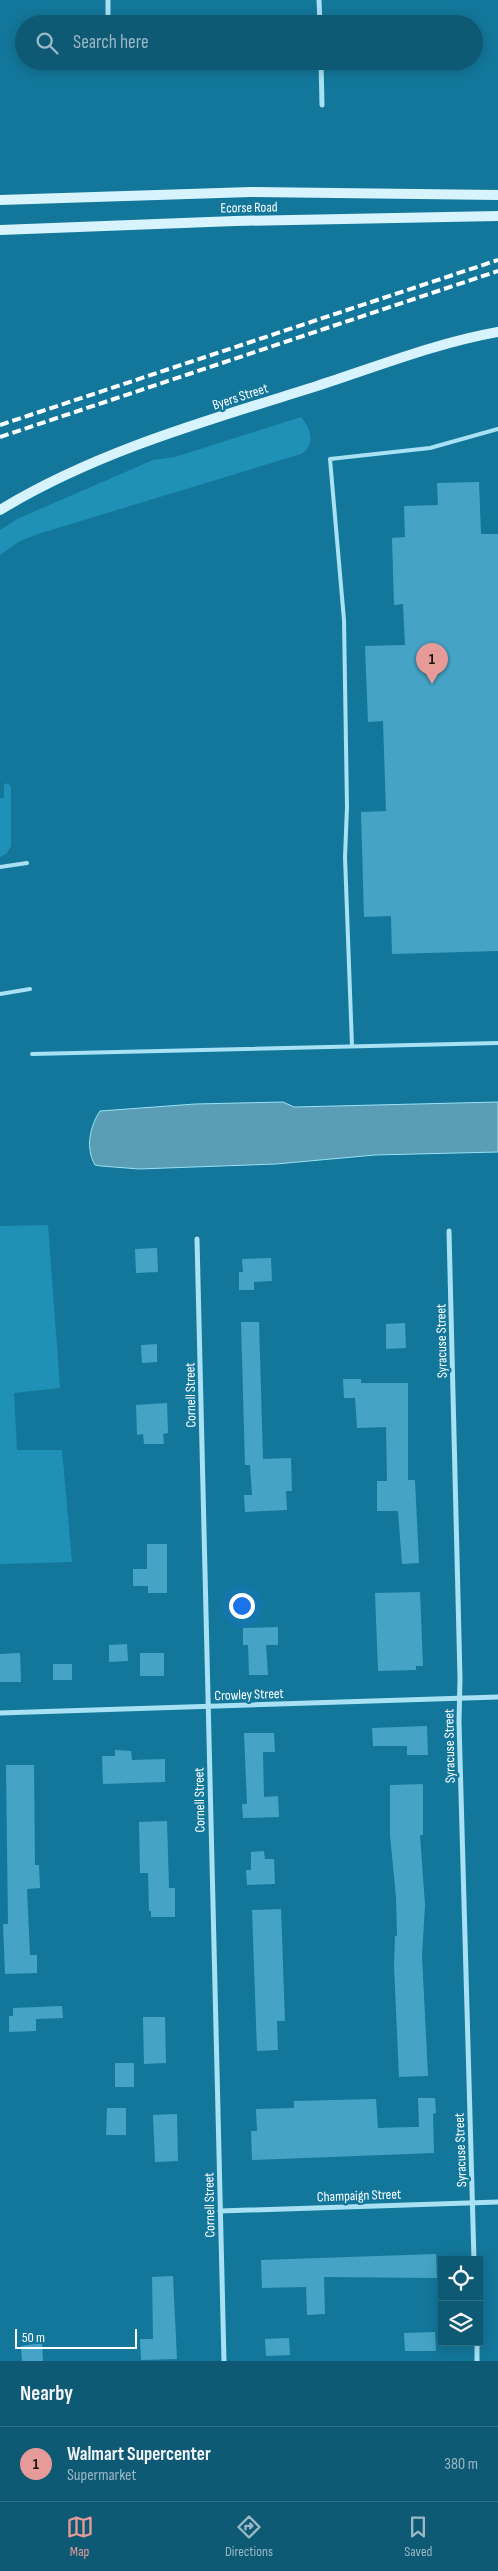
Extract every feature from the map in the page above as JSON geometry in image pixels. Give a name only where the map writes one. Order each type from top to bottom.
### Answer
[{"type":"main road","name":"Ecorse Road","points":[[0,200],[252,192],[498,195]]},
{"type":"main road","name":"Ecorse Road","points":[[0,230],[235,220],[498,216]]},
{"type":"main road","name":"Byers Street","points":[[0,510],[59,477],[152,440],[435,348],[498,332]]},
{"type":"street","points":[[108,0],[108,15]]},
{"type":"street","points":[[320,0],[320,15]]},
{"type":"street","points":[[321,70],[322,105]]},
{"type":"street","name":"Syracuse Street","points":[[449,1231],[474,2256]]},
{"type":"street","name":"Cornell Street","points":[[197,1239],[224,2361]]},
{"type":"street","name":"Crowley Street","points":[[0,1713],[498,1697]]},
{"type":"street","name":"Champaign Street","points":[[220,2211],[498,2202]]},
{"type":"street","points":[[477,2346],[478,2361]]},
{"type":"lane","points":[[352,1046],[345,857],[347,808],[344,620],[330,459],[430,448],[498,429]]},
{"type":"lane","points":[[0,867],[26,863]]},
{"type":"lane","points":[[0,994],[30,989]]},
{"type":"lane","points":[[32,1054],[498,1043]]},
{"type":"shaded area","points":[[301,417],[309,432],[310,442],[306,450],[301,454],[38,534],[20,541],[0,555],[0,530],[17,519],[153,460],[175,457]]},
{"type":"shaded area","points":[[8,783],[11,787],[11,846],[6,854],[0,857],[0,798],[4,798],[4,785]]},
{"type":"shaded area","points":[[283,1102],[294,1107],[498,1102],[498,1152],[375,1155],[276,1164],[139,1169],[95,1165],[90,1152],[91,1130],[100,1111],[195,1104]]},
{"type":"shaded area","points":[[48,1225],[60,1388],[14,1393],[17,1450],[62,1450],[72,1562],[0,1564],[0,1226]]},
{"type":"building","points":[[479,482],[481,534],[498,534],[498,951],[392,954],[391,916],[364,917],[361,812],[386,811],[383,721],[368,722],[365,646],[405,645],[403,604],[394,605],[392,538],[405,537],[404,506],[438,505],[437,483]]},
{"type":"building","points":[[157,1248],[158,1272],[136,1273],[135,1249]]},
{"type":"building","points":[[271,1258],[272,1281],[254,1282],[254,1290],[239,1290],[239,1272],[243,1272],[242,1259]]},
{"type":"building","points":[[241,1322],[259,1322],[263,1459],[291,1458],[292,1491],[286,1491],[287,1510],[245,1512],[244,1495],[252,1495],[250,1465],[245,1465]]},
{"type":"building","points":[[405,1323],[406,1348],[386,1349],[386,1324]]},
{"type":"building","points":[[157,1344],[157,1362],[142,1363],[141,1345]]},
{"type":"building","points":[[343,1379],[361,1379],[361,1383],[408,1383],[408,1480],[415,1480],[419,1563],[402,1564],[398,1511],[377,1511],[377,1481],[387,1481],[386,1427],[357,1428],[355,1398],[344,1398]]},
{"type":"building","points":[[167,1403],[168,1433],[163,1434],[164,1444],[144,1444],[143,1434],[137,1435],[136,1405]]},
{"type":"building","points":[[147,1544],[167,1544],[167,1593],[148,1593],[148,1586],[133,1586],[133,1569],[147,1569]]},
{"type":"building","points":[[420,1592],[423,1666],[416,1666],[416,1670],[378,1671],[375,1593]]},
{"type":"building","points":[[278,1627],[278,1645],[266,1645],[268,1675],[249,1675],[248,1645],[243,1645],[243,1628]]},
{"type":"building","points":[[127,1644],[128,1661],[109,1662],[109,1645]]},
{"type":"building","points":[[20,1653],[21,1682],[0,1682],[0,1654]]},
{"type":"building","points":[[140,1653],[164,1653],[164,1676],[140,1676]]},
{"type":"building","points":[[53,1664],[72,1664],[72,1680],[53,1680]]},
{"type":"building","points":[[427,1726],[428,1755],[407,1755],[407,1746],[373,1746],[372,1728]]},
{"type":"building","points":[[244,1733],[274,1733],[275,1752],[263,1752],[264,1797],[278,1796],[279,1817],[243,1818],[242,1804],[247,1804]]},
{"type":"building","points":[[115,1750],[131,1751],[132,1760],[165,1759],[165,1782],[103,1784],[102,1756],[115,1756]]},
{"type":"building","points":[[6,1765],[34,1765],[35,1865],[39,1865],[40,1888],[27,1889],[30,1955],[37,1955],[37,1973],[5,1974],[3,1924],[8,1924]]},
{"type":"building","points":[[423,1784],[423,1835],[420,1835],[425,1905],[422,1956],[428,2076],[399,2077],[394,1966],[395,1936],[397,1936],[396,1897],[390,1835],[390,1785]]},
{"type":"building","points":[[167,1821],[169,1888],[175,1888],[175,1917],[151,1917],[151,1911],[149,1911],[148,1873],[140,1873],[139,1822]]},
{"type":"building","points":[[264,1851],[265,1859],[274,1859],[275,1884],[247,1885],[246,1870],[251,1870],[251,1852]]},
{"type":"building","points":[[281,1909],[285,2021],[277,2021],[278,2050],[257,2051],[252,1910]]},
{"type":"building","points":[[62,2006],[63,2018],[36,2019],[36,2031],[9,2032],[9,2016],[13,2016],[13,2008]]},
{"type":"building","points":[[143,2017],[165,2017],[166,2063],[144,2064]]},
{"type":"building","points":[[115,2063],[134,2063],[134,2087],[115,2087]]},
{"type":"building","points":[[418,2098],[435,2098],[436,2113],[433,2114],[434,2153],[252,2160],[251,2131],[257,2131],[256,2109],[294,2108],[294,2101],[376,2099],[378,2128],[419,2127]]},
{"type":"building","points":[[107,2108],[126,2108],[126,2135],[106,2135]]},
{"type":"building","points":[[177,2114],[178,2161],[155,2162],[153,2115]]},
{"type":"building","points":[[436,2254],[437,2278],[324,2277],[325,2314],[307,2315],[306,2287],[262,2288],[261,2260]]},
{"type":"building","points":[[173,2276],[177,2359],[141,2360],[140,2339],[153,2339],[152,2277]]},
{"type":"building","points":[[435,2332],[436,2351],[405,2351],[404,2333]]},
{"type":"building","points":[[289,2338],[290,2355],[266,2356],[265,2339]]},
{"type":"building","points":[[42,2343],[43,2361],[22,2361],[21,2346]]},
{"type":"railway","points":[[0,425],[498,260]]},
{"type":"railway","points":[[0,437],[498,271]]},
{"type":"place","name":"Walmart Supercenter","points":[[432,684]]}]
